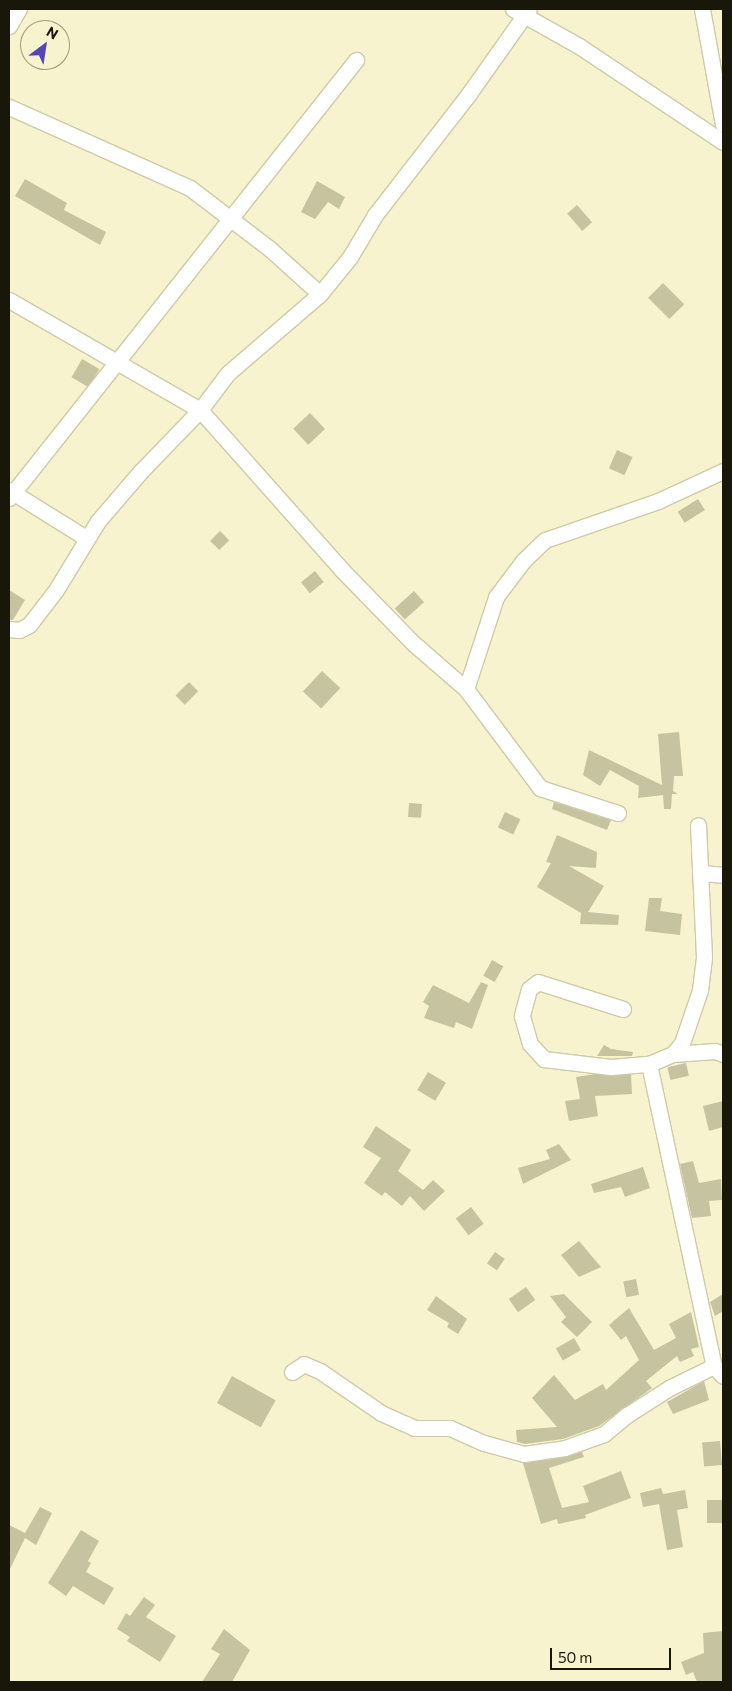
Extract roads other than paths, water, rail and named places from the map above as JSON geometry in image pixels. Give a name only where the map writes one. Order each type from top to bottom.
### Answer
[{"type":"street","points":[[9,26],[19,9]]},
{"type":"street","points":[[702,9],[723,124]]},
{"type":"street","points":[[9,629],[18,630],[29,625],[56,590],[86,538],[141,471],[200,410],[228,373],[320,294],[350,257],[375,215],[468,95],[522,11],[579,46],[723,142]]},
{"type":"street","points":[[86,538],[10,494],[118,361],[356,60]]},
{"type":"street","points":[[9,107],[190,188],[320,294]]},
{"type":"street","points":[[9,300],[118,361],[200,410],[341,569],[413,643],[466,688],[540,788],[618,813]]},
{"type":"street","points":[[466,688],[496,597],[523,562],[545,540],[658,501],[723,471]]},
{"type":"street","points":[[673,1054],[682,1043],[700,990],[704,957],[698,825]]},
{"type":"street","points":[[701,873],[723,875]]},
{"type":"street","points":[[624,1009],[538,982],[529,989],[522,1016],[530,1044],[544,1059],[611,1067],[649,1064],[673,1054],[715,1051],[723,1054]]},
{"type":"street","points":[[292,1372],[304,1364],[320,1371],[398,1422],[414,1428],[450,1428],[484,1443],[524,1454],[565,1448],[604,1434],[669,1388],[719,1371],[649,1064]]}]
